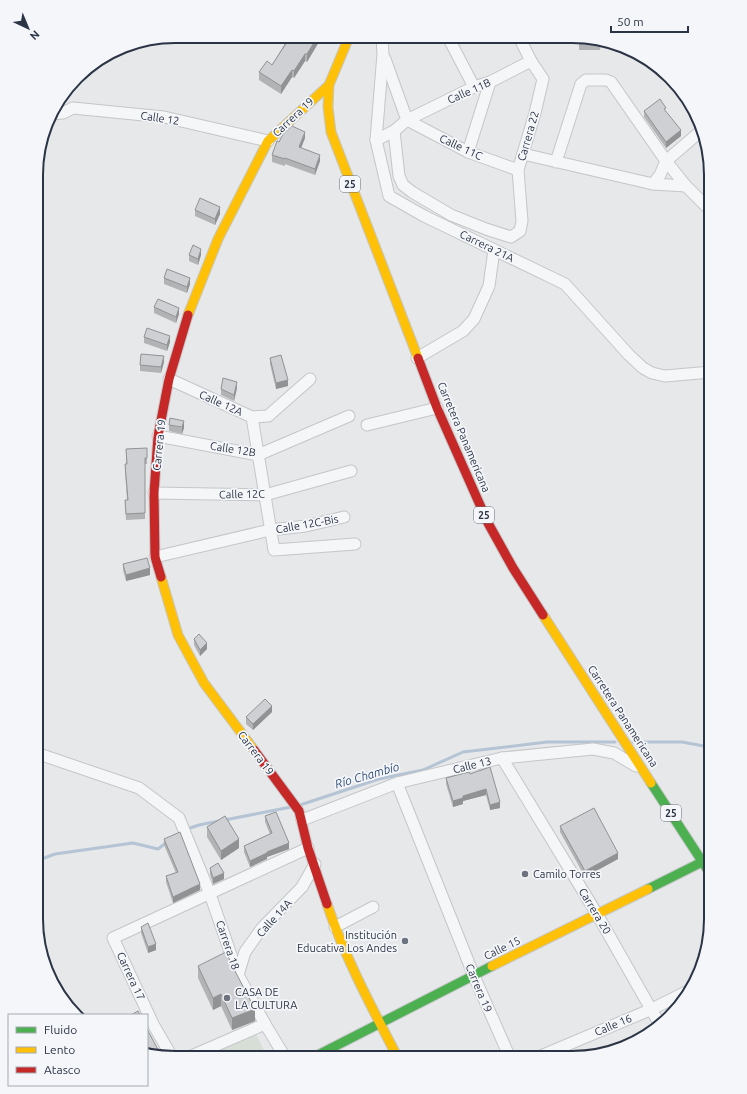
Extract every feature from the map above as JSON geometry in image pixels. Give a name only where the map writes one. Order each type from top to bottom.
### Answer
[{"type":"main road","name":"Carretera Panamericana","points":[[346,43],[329,85],[328,107],[331,132],[437,408],[488,523],[513,568],[643,770],[704,856]]},
{"type":"main road","name":"Carrera 19","points":[[301,816],[292,801],[204,683],[178,635],[155,557],[154,493],[158,436],[169,379],[189,313],[218,240],[268,141],[329,85]]},
{"type":"main road","points":[[301,816],[308,848],[315,864],[335,927],[359,981],[395,1051]]},
{"type":"main road","name":"Calle 15","points":[[325,1051],[704,860]]},
{"type":"street","name":"Carrera 21A","points":[[382,43],[383,54],[376,140],[389,196],[424,216],[565,284],[629,355],[643,368],[652,373],[664,376],[704,373]]},
{"type":"street","points":[[451,43],[474,87]]},
{"type":"street","points":[[522,43],[531,62]]},
{"type":"street","points":[[383,54],[407,120]]},
{"type":"street","name":"Calle 11B","points":[[376,140],[394,131],[407,120],[474,87],[490,82],[531,62]]},
{"type":"street","name":"Carrera 22","points":[[394,131],[399,176],[403,185],[451,215],[510,237],[520,231],[522,221],[518,170],[543,79],[531,62]]},
{"type":"street","points":[[556,162],[581,84],[586,80],[606,80],[612,82],[666,162],[686,186],[704,204]]},
{"type":"street","points":[[468,152],[490,82]]},
{"type":"street","name":"Calle 12","points":[[60,112],[73,108],[164,118],[268,141]]},
{"type":"street","name":"Calle 11C","points":[[407,120],[468,152],[518,170]]},
{"type":"street","points":[[654,184],[666,162],[697,134]]},
{"type":"street","points":[[523,154],[654,184],[686,186]]},
{"type":"street","points":[[417,358],[463,331],[474,319],[489,286],[494,250]]},
{"type":"street","name":"Calle 12A","points":[[169,379],[252,417],[268,416],[310,379]]},
{"type":"street","points":[[367,425],[437,408]]},
{"type":"street","name":"Calle 12B","points":[[158,436],[258,455],[349,416]]},
{"type":"street","points":[[252,417],[274,550],[355,544]]},
{"type":"street","name":"Calle 12C","points":[[154,493],[265,495],[351,471]]},
{"type":"street","name":"Calle 12C-Bis","points":[[155,557],[270,530],[306,526],[344,517]]},
{"type":"street","name":"Calle 13","points":[[301,816],[397,783],[502,758],[593,749],[614,753],[643,770]]},
{"type":"street","name":"Carrera 18","points":[[43,755],[139,788],[179,818],[210,894],[238,975],[281,1051]]},
{"type":"street","name":"Carrera 20","points":[[502,758],[597,914],[657,1019]]},
{"type":"street","name":"Carrera 19","points":[[397,783],[474,976],[507,1051]]},
{"type":"street","points":[[210,894],[308,848]]},
{"type":"street","name":"Calle 14A","points":[[238,975],[245,952],[262,928],[302,887],[315,864]]},
{"type":"street","name":"Carrera 17","points":[[168,1051],[153,1024],[113,938],[210,894]]},
{"type":"street","points":[[335,927],[373,907]]},
{"type":"street","name":"Calle 16","points":[[552,1051],[680,995]]},
{"type":"street","points":[[203,1051],[265,1024]]},
{"type":"shaded area","points":[[255,1032],[264,1051],[216,1051]]},
{"type":"building","points":[[286,43],[314,43],[307,54],[305,54],[294,71],[292,70],[281,86],[259,72],[267,61],[272,65]]},
{"type":"building","points":[[660,99],[666,108],[664,109],[681,130],[666,142],[644,111]]},
{"type":"building","points":[[292,126],[305,132],[299,147],[320,155],[315,169],[272,155],[277,141],[279,142],[283,134]]},
{"type":"building","points":[[200,198],[220,207],[215,219],[195,210]]},
{"type":"building","points":[[193,245],[201,249],[198,259],[189,255]]},
{"type":"building","points":[[167,269],[190,278],[187,287],[164,278]]},
{"type":"building","points":[[158,299],[179,308],[176,317],[154,307]]},
{"type":"building","points":[[147,328],[170,336],[167,345],[144,337]]},
{"type":"building","points":[[141,354],[164,356],[161,367],[140,365]]},
{"type":"building","points":[[281,355],[288,380],[276,383],[270,358]]},
{"type":"building","points":[[223,378],[237,382],[234,395],[221,389]]},
{"type":"building","points":[[170,418],[184,421],[182,427],[169,425]]},
{"type":"building","points":[[147,448],[147,458],[145,458],[145,513],[126,514],[125,500],[128,500],[125,464],[127,464],[126,449]]},
{"type":"building","points":[[147,558],[150,568],[126,575],[123,564]]},
{"type":"building","points":[[199,634],[207,643],[200,650],[194,639]]},
{"type":"building","points":[[265,699],[272,706],[253,724],[246,717]]},
{"type":"building","points":[[490,767],[500,802],[490,805],[486,789],[463,796],[463,798],[453,801],[446,778],[469,772],[470,774]]},
{"type":"building","points":[[594,808],[618,853],[585,871],[560,826]]},
{"type":"building","points":[[276,812],[289,843],[250,861],[244,846],[272,833],[265,816]]},
{"type":"building","points":[[225,816],[239,839],[221,851],[207,827]]},
{"type":"building","points":[[180,832],[200,884],[173,897],[166,876],[178,872],[164,839]]},
{"type":"building","points":[[218,863],[224,873],[213,878],[210,868]]},
{"type":"building","points":[[148,923],[156,944],[148,947],[141,927]]},
{"type":"building","name":"CASA DE LA CULTURA","points":[[226,952],[255,1009],[232,1018],[221,994],[213,998],[198,966]]},
{"type":"building","points":[[138,1011],[140,1014],[133,1014]]},
{"type":"building","points":[[148,1031],[158,1050],[148,1048]]},
{"type":"waterway","name":"Río Chambío","points":[[300,805],[379,779],[423,770],[463,752],[547,742],[615,742]]},
{"type":"waterway","name":"Río Chambío","points":[[633,742],[682,742],[704,746]]},
{"type":"waterway","name":"Río Chambío","points":[[187,829],[199,825],[291,807]]},
{"type":"waterway","name":"Río Chambío","points":[[43,858],[55,854],[133,843],[158,849],[167,842]]},
{"type":"traffic: fast","points":[[651,783],[704,864]]},
{"type":"traffic: fast","points":[[648,889],[702,862]]},
{"type":"traffic: fast","points":[[326,1051],[492,966]]},
{"type":"traffic: slow","points":[[346,43],[329,85],[328,107],[331,132],[418,358]]},
{"type":"traffic: slow","points":[[188,315],[218,239],[268,141],[329,85]]},
{"type":"traffic: slow","points":[[161,577],[178,635],[204,683],[254,750]]},
{"type":"traffic: slow","points":[[543,615],[651,783]]},
{"type":"traffic: slow","points":[[492,966],[648,889]]},
{"type":"traffic: slow","points":[[327,904],[342,944],[369,1002],[394,1051]]},
{"type":"traffic: jam","points":[[161,577],[155,557],[154,493],[158,436],[169,379],[188,315]]},
{"type":"traffic: jam","points":[[418,358],[437,408],[488,523],[513,568],[543,615]]},
{"type":"traffic: jam","points":[[254,750],[299,811],[308,848],[327,904]]},
{"type":"place","name":"Camilo Torres","points":[[525,874]]},
{"type":"place","name":"Institución Educativa Los Andes","points":[[405,941]]},
{"type":"place","name":"CASA DE LA CULTURA","points":[[227,998]]}]
